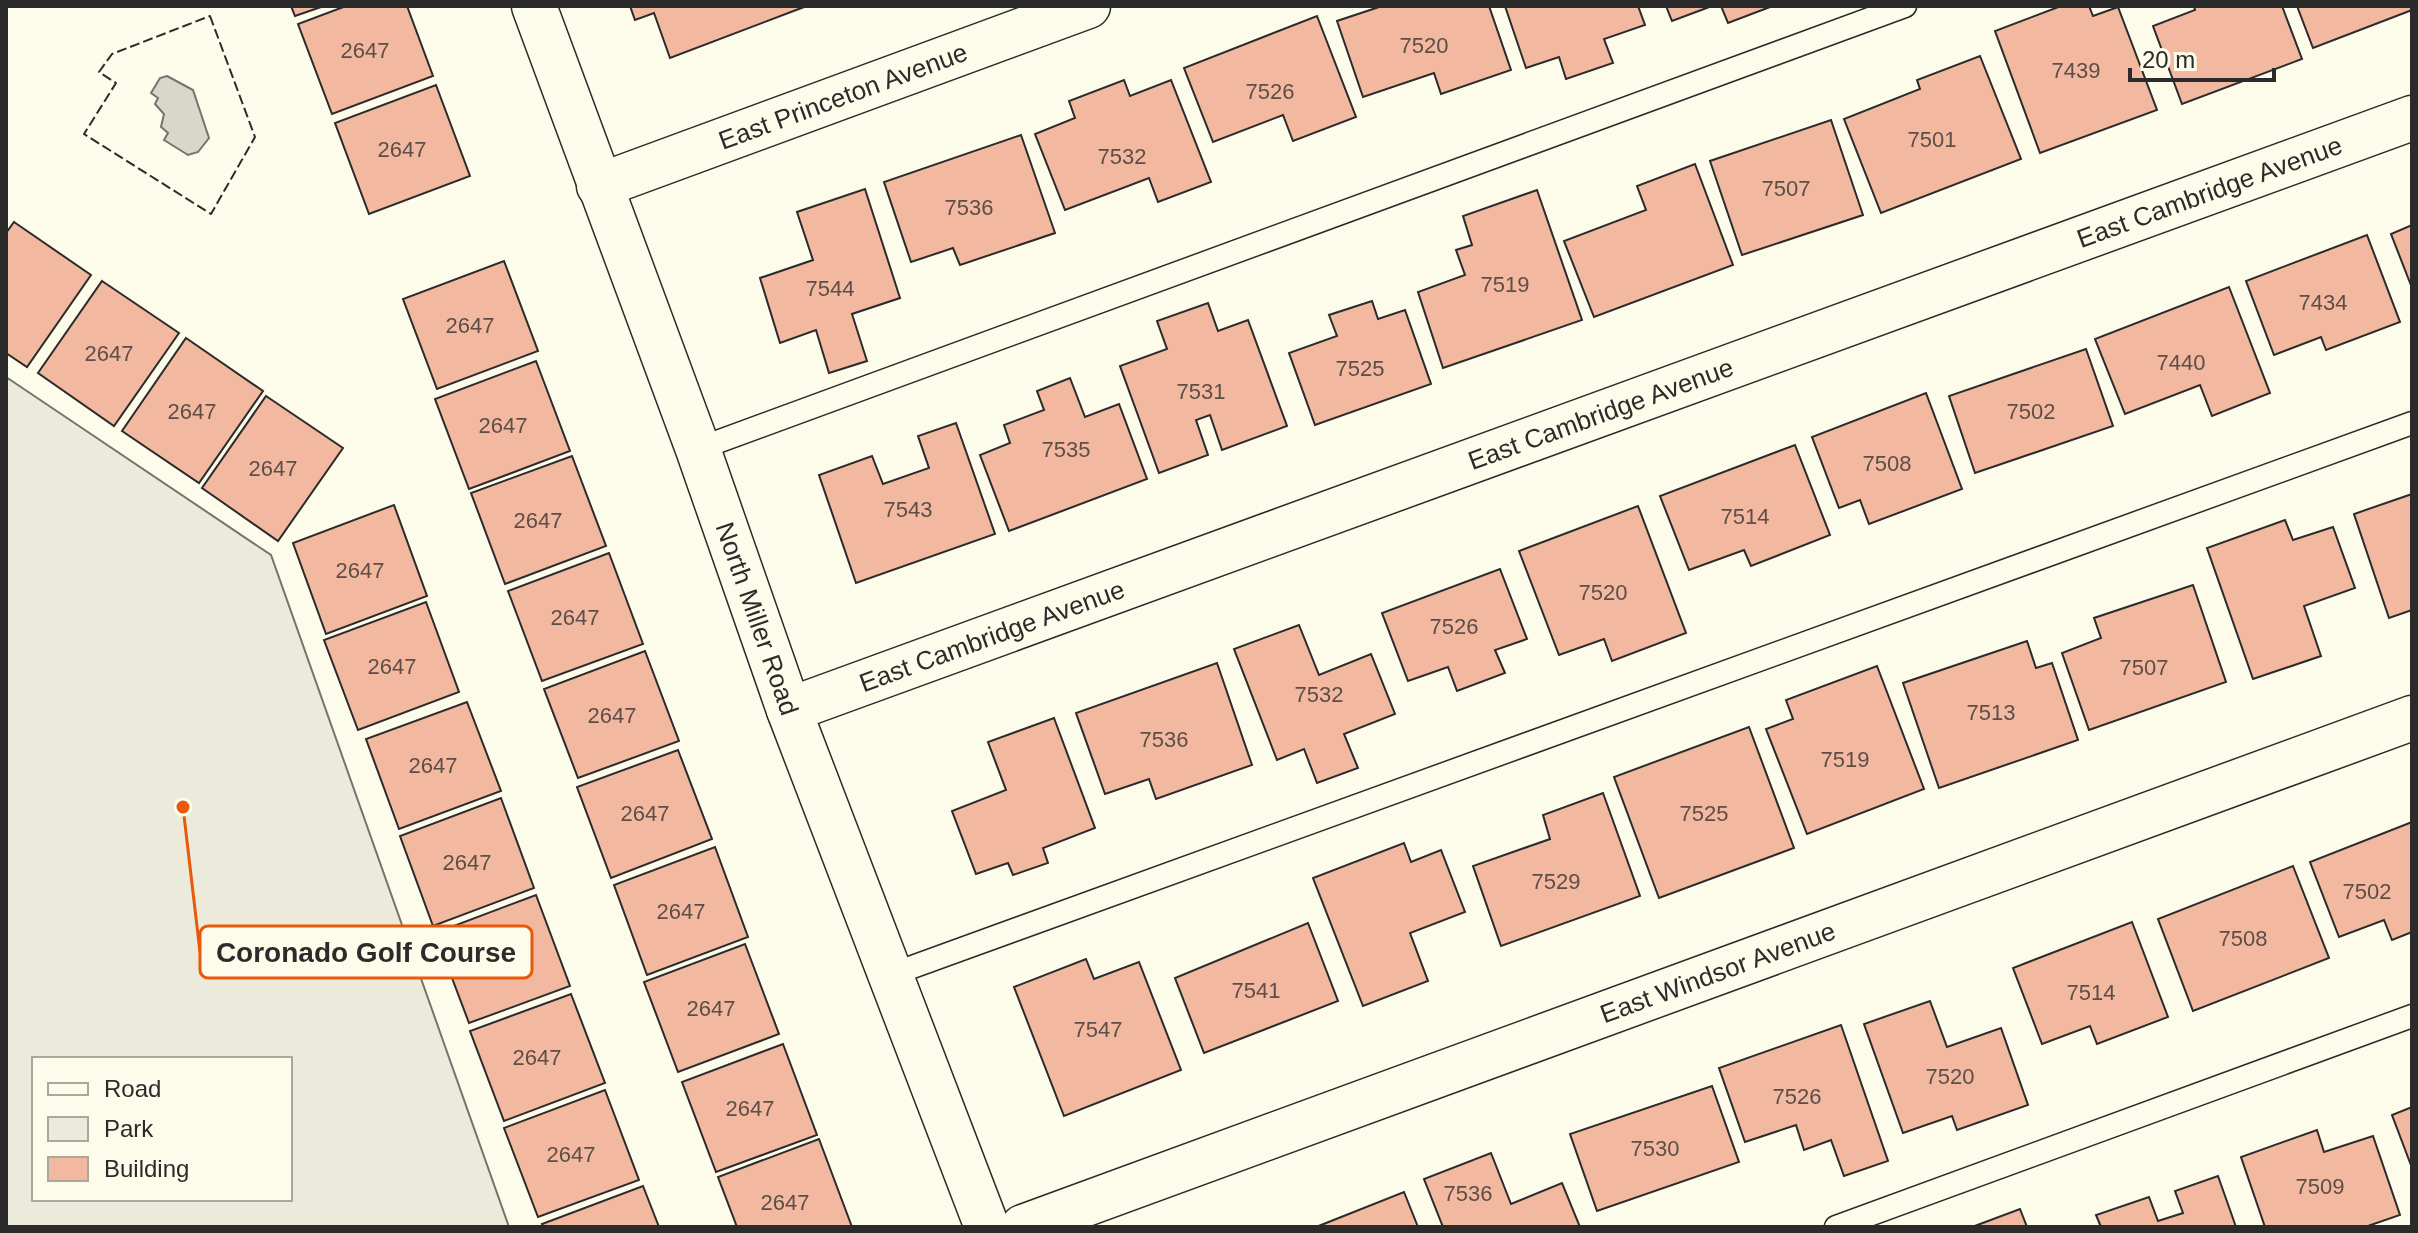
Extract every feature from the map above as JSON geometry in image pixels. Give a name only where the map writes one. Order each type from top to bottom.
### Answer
[{"type":"street","name":"North Miller Road","points":[[534,6],[698,449],[789,710],[893,974],[987,1227]]},
{"type":"street","name":"East Princeton Avenue","points":[[599,186],[1088,6]]},
{"type":"street","name":"East Cambridge Avenue","points":[[789,710],[2412,118]]},
{"type":"street","name":"East Windsor Avenue","points":[[1023,1227],[2412,718]]},
{"type":"lane","points":[[698,449],[1905,6]]},
{"type":"lane","points":[[893,974],[2412,423]]},
{"type":"lane","points":[[1836,1227],[2412,1016]]},
{"type":"green space","points":[[6,377],[271,555],[509,1227],[6,1227]]},
{"type":"shaded area","points":[[167,76],[193,90],[209,138],[198,152],[188,155],[164,140],[168,133],[161,127],[164,114],[155,104],[158,98],[151,93],[160,78]]},
{"type":"building","points":[[291,6],[324,6],[295,16]]},
{"type":"building","points":[[346,6],[407,6],[433,76],[332,114],[298,24]]},
{"type":"building","points":[[630,6],[804,7],[670,58],[654,13],[635,20]]},
{"type":"building","points":[[1382,6],[1489,6],[1511,70],[1441,94],[1434,73],[1363,97],[1337,21]]},
{"type":"building","points":[[1505,6],[1638,6],[1645,25],[1604,39],[1613,63],[1566,79],[1559,57],[1526,68]]},
{"type":"building","points":[[1666,6],[1712,6],[1672,21]]},
{"type":"building","points":[[1721,6],[1770,6],[1770,7],[1728,23]]},
{"type":"building","points":[[2061,6],[2089,6],[2093,16],[2118,7],[2157,110],[2040,153],[1995,31]]},
{"type":"building","points":[[2194,6],[2282,6],[2302,59],[2182,104],[2153,26],[2195,10]]},
{"type":"building","points":[[2297,6],[2412,6],[2412,10],[2313,48]]},
{"type":"building","points":[[1317,16],[1356,117],[1293,141],[1283,115],[1213,142],[1184,68]]},
{"type":"building","points":[[1980,56],[2021,159],[1881,213],[1844,119],[1920,89],[1917,80]]},
{"type":"building","points":[[1124,80],[1130,96],[1171,80],[1211,182],[1158,202],[1149,178],[1065,210],[1035,134],[1075,118],[1069,101]]},
{"type":"building","points":[[436,85],[470,176],[369,214],[335,123]]},
{"type":"building","points":[[1831,120],[1863,215],[1742,255],[1710,161]]},
{"type":"building","points":[[1021,135],[1055,233],[960,265],[953,248],[911,262],[884,182]]},
{"type":"building","points":[[1695,164],[1733,265],[1594,317],[1564,241],[1646,210],[1637,186]]},
{"type":"building","points":[[865,189],[900,298],[852,314],[867,361],[829,373],[816,330],[780,343],[760,278],[813,260],[797,212]]},
{"type":"building","points":[[1537,190],[1582,320],[1443,368],[1418,292],[1465,275],[1456,250],[1472,245],[1463,216]]},
{"type":"building","points":[[14,222],[91,275],[27,367],[6,353],[6,233]]},
{"type":"building","points":[[2412,225],[2412,288],[2391,234]]},
{"type":"building","points":[[2367,235],[2400,322],[2326,350],[2321,337],[2274,355],[2246,281]]},
{"type":"building","points":[[504,261],[538,351],[437,389],[403,299]]},
{"type":"building","points":[[102,281],[179,333],[114,426],[38,373]]},
{"type":"building","points":[[2229,287],[2270,393],[2212,416],[2200,385],[2125,414],[2095,339]]},
{"type":"building","points":[[1372,301],[1378,319],[1405,310],[1431,384],[1315,425],[1289,353],[1337,336],[1329,315]]},
{"type":"building","points":[[1208,303],[1218,331],[1248,320],[1287,426],[1222,450],[1210,415],[1196,420],[1208,455],[1159,473],[1120,366],[1167,349],[1157,321]]},
{"type":"building","points":[[186,338],[263,391],[199,483],[122,431]]},
{"type":"building","points":[[2086,349],[2113,426],[1975,473],[1949,396]]},
{"type":"building","points":[[536,361],[570,451],[469,489],[435,399]]},
{"type":"building","points":[[1070,378],[1085,417],[1119,404],[1147,479],[1009,531],[980,455],[1010,443],[1004,425],[1044,410],[1037,391]]},
{"type":"building","points":[[1926,393],[1962,489],[1869,524],[1860,500],[1839,508],[1812,437]]},
{"type":"building","points":[[266,396],[343,448],[278,541],[202,488]]},
{"type":"building","points":[[956,423],[995,534],[856,583],[819,475],[872,456],[883,484],[929,468],[918,436]]},
{"type":"building","points":[[1795,445],[1830,535],[1751,566],[1744,550],[1689,570],[1660,496]]},
{"type":"building","points":[[572,456],[606,546],[505,584],[471,493]]},
{"type":"building","points":[[2412,494],[2412,610],[2389,618],[2354,514]]},
{"type":"building","points":[[394,505],[427,596],[326,634],[293,543]]},
{"type":"building","points":[[1638,506],[1686,633],[1612,661],[1604,639],[1559,655],[1519,551]]},
{"type":"building","points":[[2285,520],[2293,540],[2333,527],[2355,588],[2304,606],[2321,656],[2253,679],[2207,548]]},
{"type":"building","points":[[609,553],[643,644],[542,681],[508,591]]},
{"type":"building","points":[[1500,569],[1527,639],[1495,650],[1505,673],[1457,691],[1448,667],[1408,681],[1382,613]]},
{"type":"building","points":[[2193,585],[2226,682],[2089,730],[2062,653],[2101,638],[2094,618]]},
{"type":"building","points":[[426,602],[459,692],[358,730],[324,640]]},
{"type":"building","points":[[1299,625],[1319,675],[1371,654],[1395,714],[1344,734],[1358,768],[1317,783],[1304,749],[1277,760],[1234,649]]},
{"type":"building","points":[[2027,641],[2036,668],[2052,663],[2078,740],[1939,788],[1903,683]]},
{"type":"building","points":[[645,651],[679,741],[578,778],[544,689]]},
{"type":"building","points":[[1217,663],[1252,765],[1156,799],[1149,779],[1105,794],[1076,713]]},
{"type":"building","points":[[1877,666],[1924,789],[1807,834],[1766,729],[1793,719],[1786,700]]},
{"type":"building","points":[[467,702],[501,791],[399,829],[366,739]]},
{"type":"building","points":[[1054,718],[1095,828],[1043,848],[1048,863],[1013,875],[1008,863],[976,874],[952,811],[1006,790],[988,742]]},
{"type":"building","points":[[1749,727],[1794,848],[1659,898],[1614,777]]},
{"type":"building","points":[[678,750],[712,839],[611,878],[577,787]]},
{"type":"building","points":[[1603,793],[1640,896],[1501,946],[1473,866],[1550,839],[1543,815]]},
{"type":"building","points":[[501,798],[534,888],[433,926],[400,836]]},
{"type":"building","points":[[2412,822],[2412,932],[2392,940],[2384,920],[2339,937],[2310,862]]},
{"type":"building","points":[[1404,843],[1411,862],[1441,850],[1465,912],[1410,933],[1428,981],[1363,1006],[1313,878]]},
{"type":"building","points":[[715,847],[748,937],[647,975],[614,885]]},
{"type":"building","points":[[2293,866],[2329,958],[2193,1011],[2158,919]]},
{"type":"building","points":[[536,895],[570,986],[469,1023],[435,933]]},
{"type":"building","points":[[2132,922],[2168,1017],[2097,1044],[2090,1026],[2042,1044],[2013,968]]},
{"type":"building","points":[[1308,923],[1338,1001],[1204,1053],[1175,978]]},
{"type":"building","points":[[745,944],[779,1034],[678,1072],[644,982]]},
{"type":"building","points":[[1086,959],[1094,979],[1139,962],[1181,1070],[1064,1116],[1014,987]]},
{"type":"building","points":[[571,994],[605,1083],[504,1121],[470,1031]]},
{"type":"building","points":[[1930,1001],[1947,1047],[2001,1028],[2028,1105],[1957,1130],[1952,1116],[1903,1133],[1864,1024]]},
{"type":"building","points":[[1841,1025],[1888,1161],[1844,1176],[1831,1140],[1804,1150],[1796,1125],[1745,1142],[1719,1068]]},
{"type":"building","points":[[783,1044],[817,1135],[716,1172],[682,1082]]},
{"type":"building","points":[[1712,1086],[1739,1162],[1597,1211],[1570,1134]]},
{"type":"building","points":[[605,1090],[639,1180],[538,1217],[504,1128]]},
{"type":"building","points":[[2412,1107],[2412,1168],[2392,1115]]},
{"type":"building","points":[[2317,1130],[2324,1152],[2373,1136],[2400,1215],[2365,1227],[2265,1227],[2241,1157]]},
{"type":"building","points":[[819,1139],[852,1227],[737,1227],[718,1177]]},
{"type":"building","points":[[1491,1153],[1511,1204],[1562,1183],[1580,1227],[1443,1227],[1424,1179]]},
{"type":"building","points":[[2218,1176],[2236,1227],[2101,1227],[2096,1215],[2149,1197],[2158,1221],[2183,1213],[2175,1191]]},
{"type":"building","points":[[643,1186],[659,1227],[544,1227],[542,1224]]},
{"type":"building","points":[[1404,1192],[1418,1227],[1316,1227]]},
{"type":"building","points":[[2020,1209],[2027,1227],[1972,1227]]},
{"type":"fence","points":[[210,16],[255,137],[211,214],[84,134],[116,83],[99,72],[112,54],[210,16]]},
{"type":"place","name":"Coronado Golf Course","points":[[183,807]]}]
